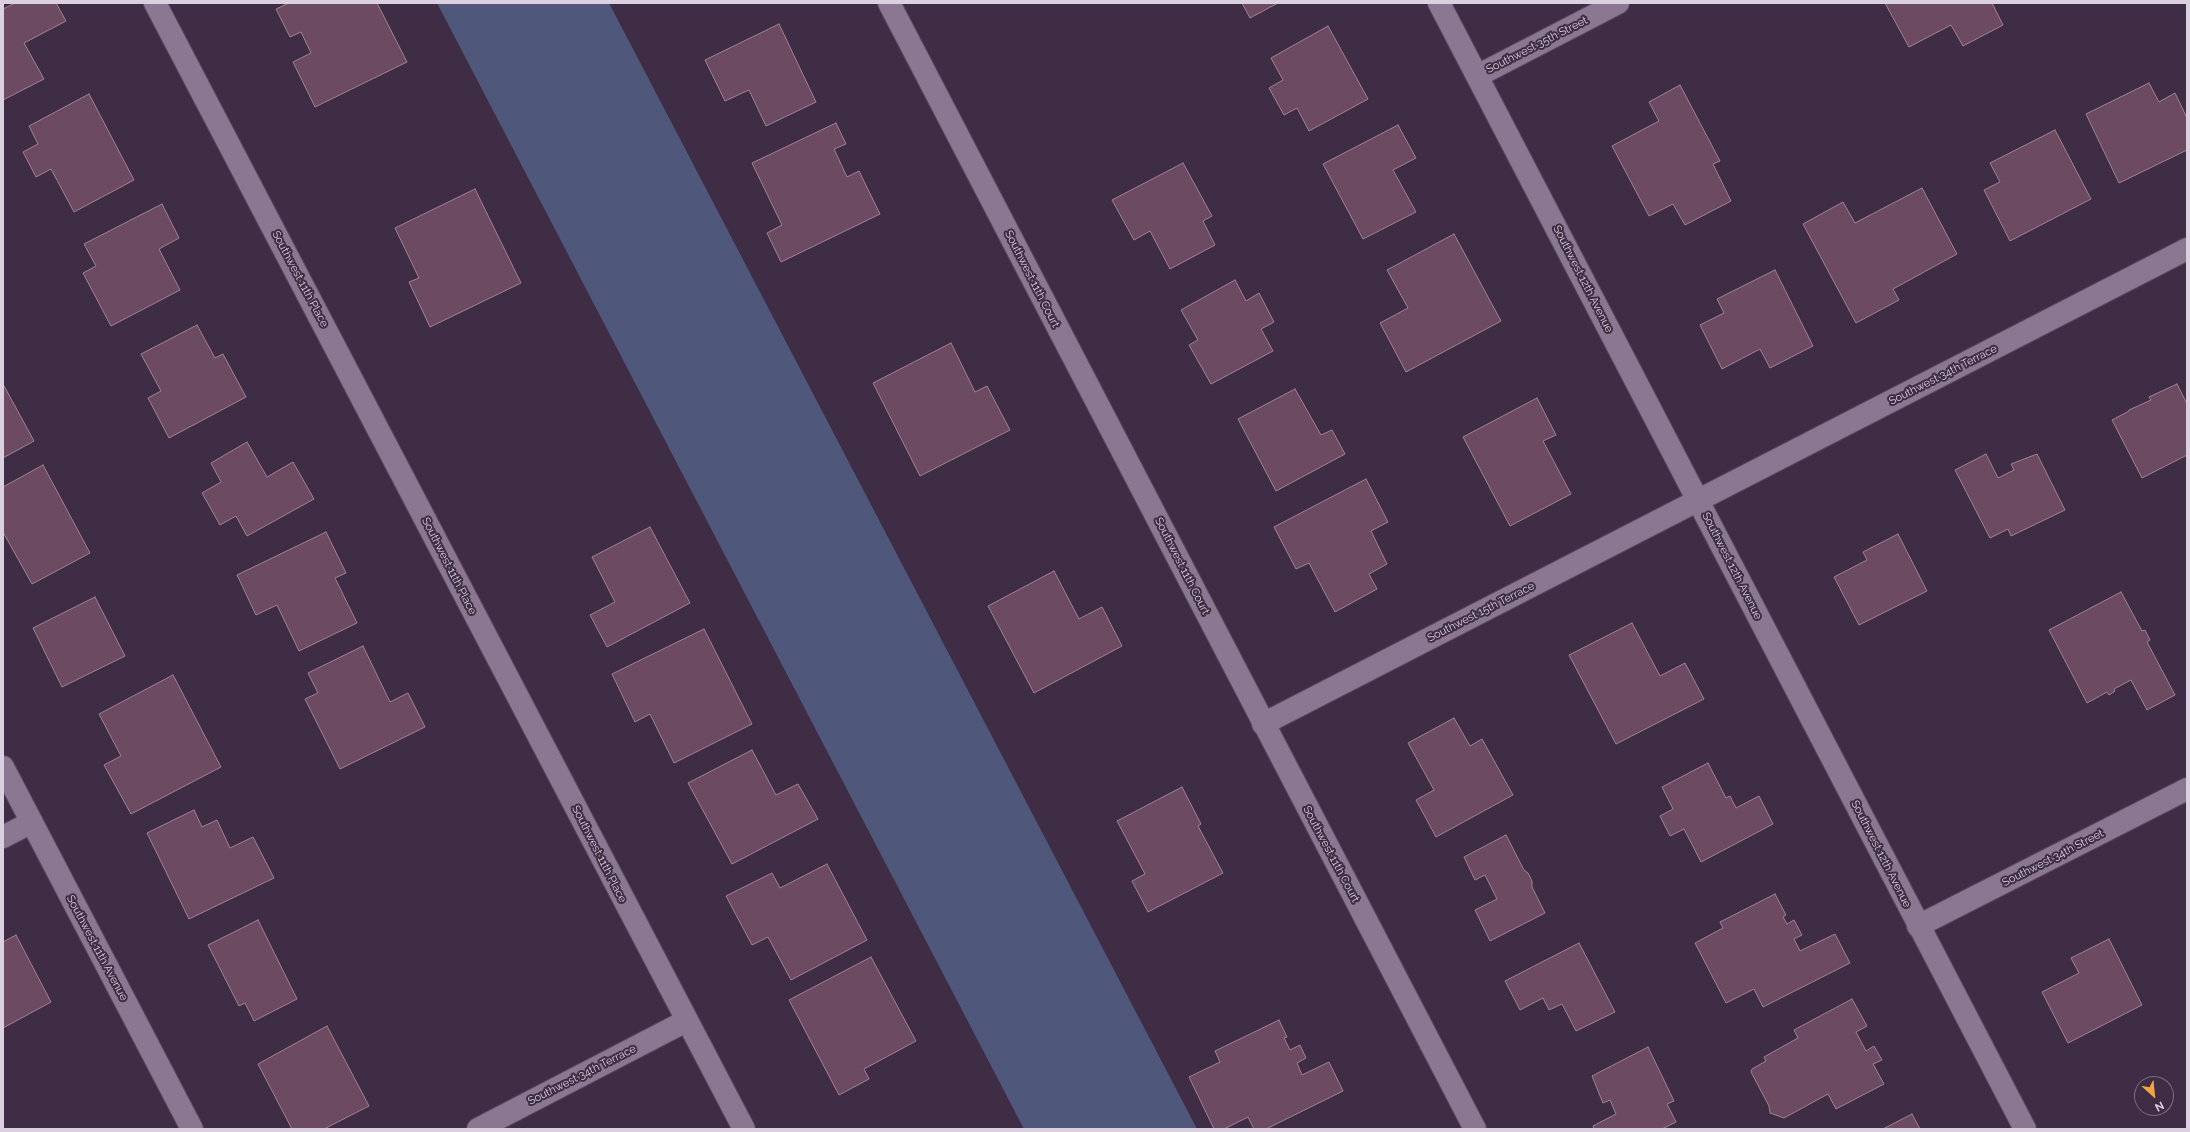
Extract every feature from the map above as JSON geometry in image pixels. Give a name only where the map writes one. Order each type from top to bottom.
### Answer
[{"type":"street","name":"Southwest 11th Place","points":[[155,3],[686,1021],[744,1129]]},
{"type":"street","name":"Southwest 11th Court","points":[[889,3],[1475,1129]]},
{"type":"street","name":"Southwest 12th Avenue","points":[[1439,3],[1918,926],[2025,1129]]},
{"type":"street","name":"Southwest 35th Street","points":[[1477,76],[1618,3]]},
{"type":"street","name":"Southwest 34th Terrace","points":[[1698,501],[2187,249]]},
{"type":"street","name":"Southwest 15th Terrace","points":[[1263,724],[1698,501]]},
{"type":"street","name":"Southwest 11th Avenue","points":[[3,767],[192,1129]]},
{"type":"street","name":"Southwest 34th Street","points":[[1918,926],[2187,789]]},
{"type":"street","points":[[3,837],[32,822]]},
{"type":"street","name":"Southwest 34th Terrace","points":[[478,1129],[686,1021]]},
{"type":"water","points":[[437,3],[609,3],[1197,1129],[1024,1129]]},
{"type":"building","points":[[15,3],[56,3],[66,21],[24,43],[44,79],[3,100],[3,9]]},
{"type":"building","points":[[289,3],[377,3],[407,62],[315,107],[293,62],[311,53],[301,32],[290,37],[276,9]]},
{"type":"building","points":[[1242,3],[1278,3],[1250,18]]},
{"type":"building","points":[[1885,3],[1992,3],[2003,25],[1963,46],[1951,25],[1909,47]]},
{"type":"building","points":[[779,24],[816,102],[766,126],[749,90],[725,101],[705,60]]},
{"type":"building","points":[[1328,26],[1368,99],[1309,131],[1297,108],[1284,115],[1269,88],[1283,80],[1271,58]]},
{"type":"building","points":[[2149,83],[2159,102],[2175,93],[2187,118],[2187,150],[2119,183],[2086,114]]},
{"type":"building","points":[[1680,85],[1720,161],[1713,164],[1731,201],[1685,225],[1673,204],[1649,216],[1612,146],[1659,121],[1649,102]]},
{"type":"building","points":[[89,94],[134,180],[74,212],[51,169],[36,177],[23,152],[38,144],[29,126]]},
{"type":"building","points":[[836,123],[846,144],[834,149],[847,177],[859,171],[880,214],[781,262],[767,233],[782,225],[752,163]]},
{"type":"building","points":[[1398,125],[1416,158],[1393,170],[1416,212],[1363,239],[1323,164]]},
{"type":"building","points":[[2055,130],[2091,199],[2010,241],[1984,190],[2000,182],[1990,163]]},
{"type":"building","points":[[1183,163],[1212,216],[1203,221],[1215,245],[1170,269],[1150,231],[1134,240],[1112,200]]},
{"type":"building","points":[[1922,188],[1957,254],[1893,289],[1899,300],[1856,323],[1803,224],[1843,202],[1855,223]]},
{"type":"building","points":[[475,189],[521,283],[430,327],[409,282],[419,278],[395,228]]},
{"type":"building","points":[[162,204],[179,238],[159,249],[180,290],[111,326],[83,273],[96,266],[84,244]]},
{"type":"building","points":[[1454,234],[1501,321],[1406,372],[1380,323],[1408,308],[1387,270]]},
{"type":"building","points":[[1775,270],[1813,346],[1770,368],[1760,349],[1722,369],[1700,325],[1724,313],[1717,299]]},
{"type":"building","points":[[1235,280],[1246,301],[1259,293],[1274,322],[1261,329],[1273,351],[1211,384],[1189,345],[1198,340],[1181,310]]},
{"type":"building","points":[[197,325],[215,358],[223,354],[246,397],[169,438],[148,398],[161,391],[141,354]]},
{"type":"building","points":[[951,343],[975,392],[987,386],[1010,430],[920,476],[873,383]]},
{"type":"building","points":[[3,384],[34,441],[3,458]]},
{"type":"building","points":[[2177,384],[2187,404],[2187,455],[2142,478],[2112,420],[2151,400],[2149,397]]},
{"type":"building","points":[[1295,389],[1321,435],[1332,430],[1345,454],[1276,491],[1238,419]]},
{"type":"building","points":[[1537,398],[1556,435],[1543,441],[1571,494],[1510,526],[1463,437]]},
{"type":"building","points":[[247,442],[267,477],[293,462],[314,499],[247,536],[236,516],[220,525],[202,493],[221,482],[211,463]]},
{"type":"building","points":[[1986,454],[1998,478],[2014,470],[2011,464],[2037,454],[2065,510],[2011,536],[2008,529],[1990,538],[1955,470]]},
{"type":"building","points":[[43,465],[90,553],[32,584],[3,532],[3,487]]},
{"type":"building","points":[[1366,479],[1388,522],[1371,531],[1387,564],[1369,574],[1377,589],[1335,612],[1309,563],[1296,569],[1274,527]]},
{"type":"building","points":[[650,527],[690,603],[607,647],[590,615],[615,602],[592,557]]},
{"type":"building","points":[[326,532],[346,573],[335,578],[357,623],[299,651],[277,605],[256,615],[237,575]]},
{"type":"building","points":[[1898,534],[1927,591],[1859,625],[1834,577],[1867,560],[1863,552]]},
{"type":"building","points":[[1054,571],[1079,619],[1102,607],[1122,646],[1034,693],[988,606]]},
{"type":"building","points":[[2121,592],[2142,631],[2145,630],[2150,640],[2147,642],[2175,695],[2147,710],[2131,680],[2114,689],[2115,691],[2109,695],[2107,692],[2087,703],[2049,630]]},
{"type":"building","points":[[95,597],[125,656],[62,687],[33,628]]},
{"type":"building","points":[[1632,623],[1660,676],[1685,663],[1704,699],[1616,744],[1569,655]]},
{"type":"building","points":[[704,629],[752,724],[674,763],[650,714],[635,722],[612,674]]},
{"type":"building","points":[[363,646],[390,702],[408,693],[425,727],[340,769],[305,699],[318,693],[308,673]]},
{"type":"building","points":[[173,675],[221,767],[131,814],[104,765],[121,756],[99,714]]},
{"type":"building","points":[[1454,718],[1470,746],[1482,739],[1513,795],[1436,837],[1416,800],[1434,790],[1408,743]]},
{"type":"building","points":[[752,750],[776,795],[798,784],[818,819],[732,864],[688,783]]},
{"type":"building","points":[[1708,763],[1726,798],[1730,796],[1736,808],[1759,796],[1773,824],[1701,862],[1684,829],[1670,836],[1660,816],[1673,809],[1662,787]]},
{"type":"building","points":[[1182,787],[1201,824],[1198,826],[1223,873],[1148,912],[1132,881],[1145,874],[1117,821]]},
{"type":"building","points":[[194,810],[202,827],[217,820],[230,848],[253,837],[274,878],[189,919],[147,833]]},
{"type":"building","points":[[1506,835],[1524,870],[1528,873],[1532,881],[1532,887],[1545,913],[1490,941],[1475,910],[1497,899],[1485,875],[1475,880],[1464,857]]},
{"type":"building","points":[[827,864],[867,940],[791,980],[768,937],[752,945],[726,896],[772,873],[780,888]]},
{"type":"building","points":[[1775,894],[1786,915],[1783,917],[1787,924],[1794,920],[1802,935],[1794,939],[1800,951],[1835,934],[1850,963],[1763,1007],[1754,989],[1726,1003],[1695,943],[1723,928],[1720,922]]},
{"type":"building","points":[[258,920],[297,999],[254,1021],[245,1003],[239,1006],[208,945]]},
{"type":"building","points":[[16,935],[51,1002],[3,1028],[3,942]]},
{"type":"building","points":[[2109,939],[2142,1005],[2068,1043],[2042,992],[2079,973],[2071,958]]},
{"type":"building","points":[[1579,943],[1615,1012],[1576,1031],[1562,1004],[1549,1010],[1543,998],[1520,1010],[1505,981]]},
{"type":"building","points":[[871,957],[916,1041],[864,1069],[869,1079],[839,1095],[789,1000]]},
{"type":"building","points":[[1852,999],[1867,1026],[1856,1032],[1866,1051],[1874,1046],[1882,1060],[1873,1064],[1884,1084],[1836,1109],[1828,1094],[1784,1118],[1770,1113],[1769,1106],[1751,1072],[1752,1069],[1766,1061],[1764,1057],[1798,1038],[1794,1030]]},
{"type":"building","points":[[1279,1020],[1287,1037],[1284,1038],[1290,1050],[1300,1045],[1306,1058],[1297,1063],[1302,1075],[1329,1062],[1343,1091],[1266,1129],[1254,1129],[1248,1117],[1224,1129],[1214,1129],[1189,1077],[1220,1062],[1215,1051]]},
{"type":"building","points":[[327,1026],[369,1106],[324,1129],[292,1129],[258,1064]]},
{"type":"building","points":[[1648,1047],[1674,1101],[1667,1104],[1676,1122],[1662,1129],[1594,1129],[1593,1126],[1616,1114],[1610,1100],[1603,1103],[1592,1076]]},
{"type":"building","points":[[1912,1114],[1920,1129],[1883,1129]]}]
